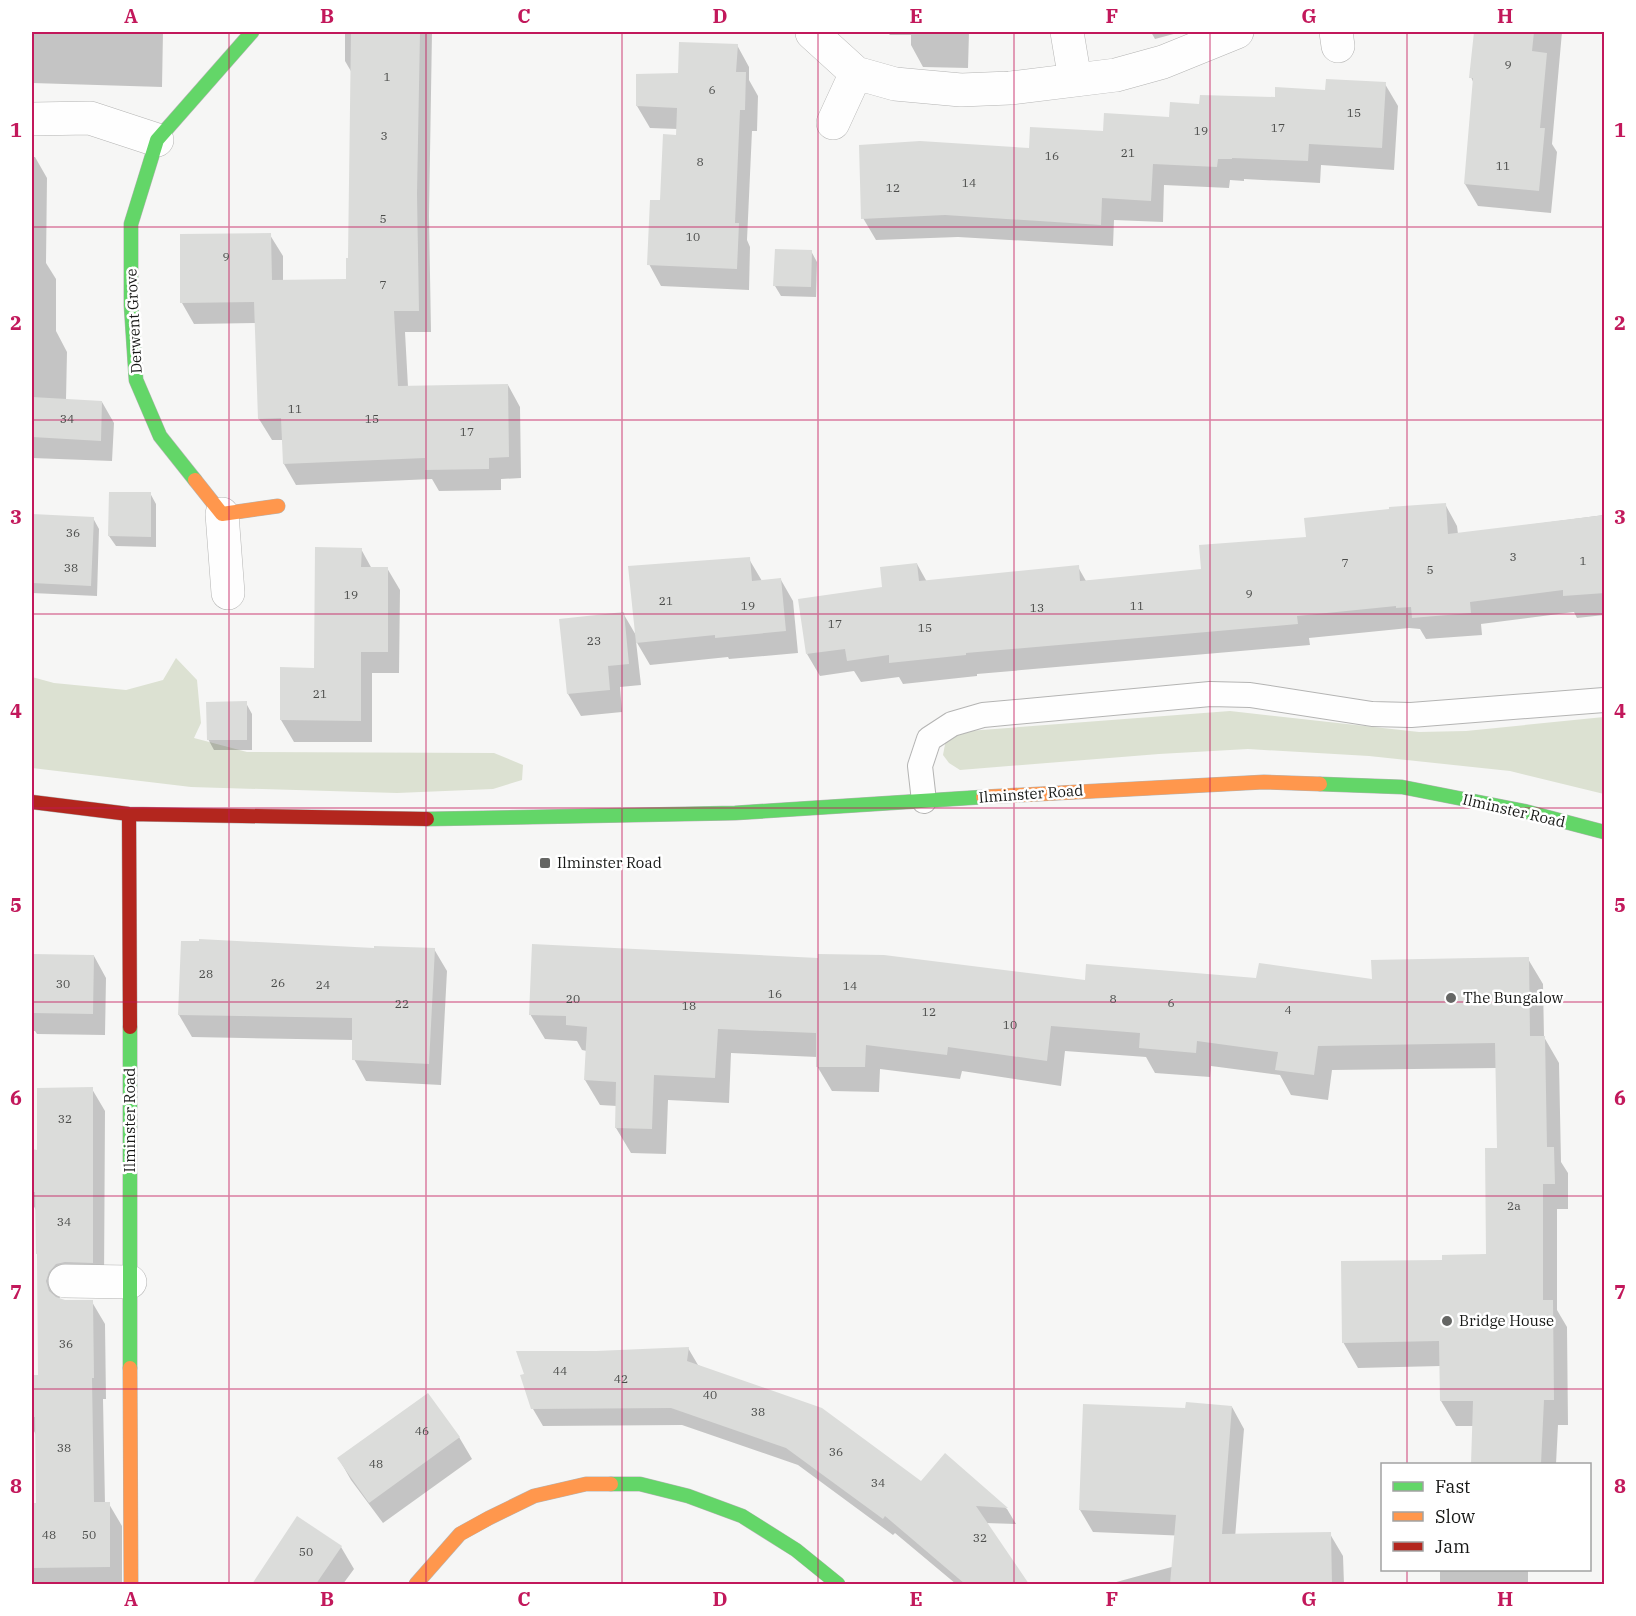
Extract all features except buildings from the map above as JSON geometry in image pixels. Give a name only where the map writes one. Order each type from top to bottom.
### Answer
[{"type":"street","name":"Derwent Grove","points":[[222,514],[160,436],[136,380],[131,305],[131,224],[157,140],[252,32]]},
{"type":"street","points":[[1067,32],[1075,80]]},
{"type":"street","points":[[812,33],[856,73],[895,84],[961,90],[1010,88],[1116,75],[1163,62],[1237,32]]},
{"type":"street","points":[[832,123],[856,73]]},
{"type":"street","points":[[32,119],[90,118],[157,140]]},
{"type":"street","points":[[228,593],[222,514],[278,506]]},
{"type":"street","name":"Ilminster Road","points":[[32,802],[129,814],[377,819],[539,818],[735,813],[1084,790],[1264,782],[1402,786],[1524,811],[1605,832]]},
{"type":"street","name":"Ilminster Road","points":[[129,814],[131,1584]]},
{"type":"street","points":[[65,1281],[130,1282]]},
{"type":"street","points":[[416,1584],[460,1534],[534,1496],[586,1484],[640,1484],[688,1496],[742,1516],[796,1550],[838,1584]]},
{"type":"lane","points":[[924,801],[920,766],[929,738],[952,724],[983,715],[1210,694],[1250,695],[1372,714],[1411,715],[1605,700]]},
{"type":"green space","points":[[176,658],[197,680],[201,723],[194,738],[247,752],[494,753],[523,765],[522,780],[493,789],[397,793],[191,787],[32,768],[32,677],[54,683],[126,690],[163,680]]},
{"type":"green space","points":[[1230,711],[1419,732],[1466,731],[1604,717],[1604,794],[1510,771],[1369,756],[1248,749],[960,770],[949,763],[943,755],[946,739],[955,732]]},
{"type":"traffic: fast","points":[[195,480],[160,436],[136,380],[131,305],[131,224],[157,140],[252,32]]},
{"type":"traffic: fast","points":[[1320,784],[1402,787],[1524,811],[1604,832]]},
{"type":"traffic: fast","points":[[427,819],[735,813],[983,797]]},
{"type":"traffic: fast","points":[[130,1027],[130,1368]]},
{"type":"traffic: fast","points":[[611,1484],[640,1484],[688,1496],[742,1516],[796,1550],[838,1584]]},
{"type":"traffic: slow","points":[[195,480],[222,514],[278,506]]},
{"type":"traffic: slow","points":[[983,797],[1264,782],[1320,784]]},
{"type":"traffic: slow","points":[[130,1368],[131,1584]]},
{"type":"traffic: slow","points":[[416,1584],[460,1534],[489,1518],[534,1496],[586,1484],[611,1484]]},
{"type":"traffic: jam","points":[[32,802],[129,814],[427,819]]},
{"type":"traffic: jam","points":[[129,814],[130,1027]]},
{"type":"place","name":"Ilminster Road","points":[[545,863]]},
{"type":"place","name":"The Bungalow","points":[[1451,998]]},
{"type":"place","name":"Bridge House","points":[[1447,1321]]}]
